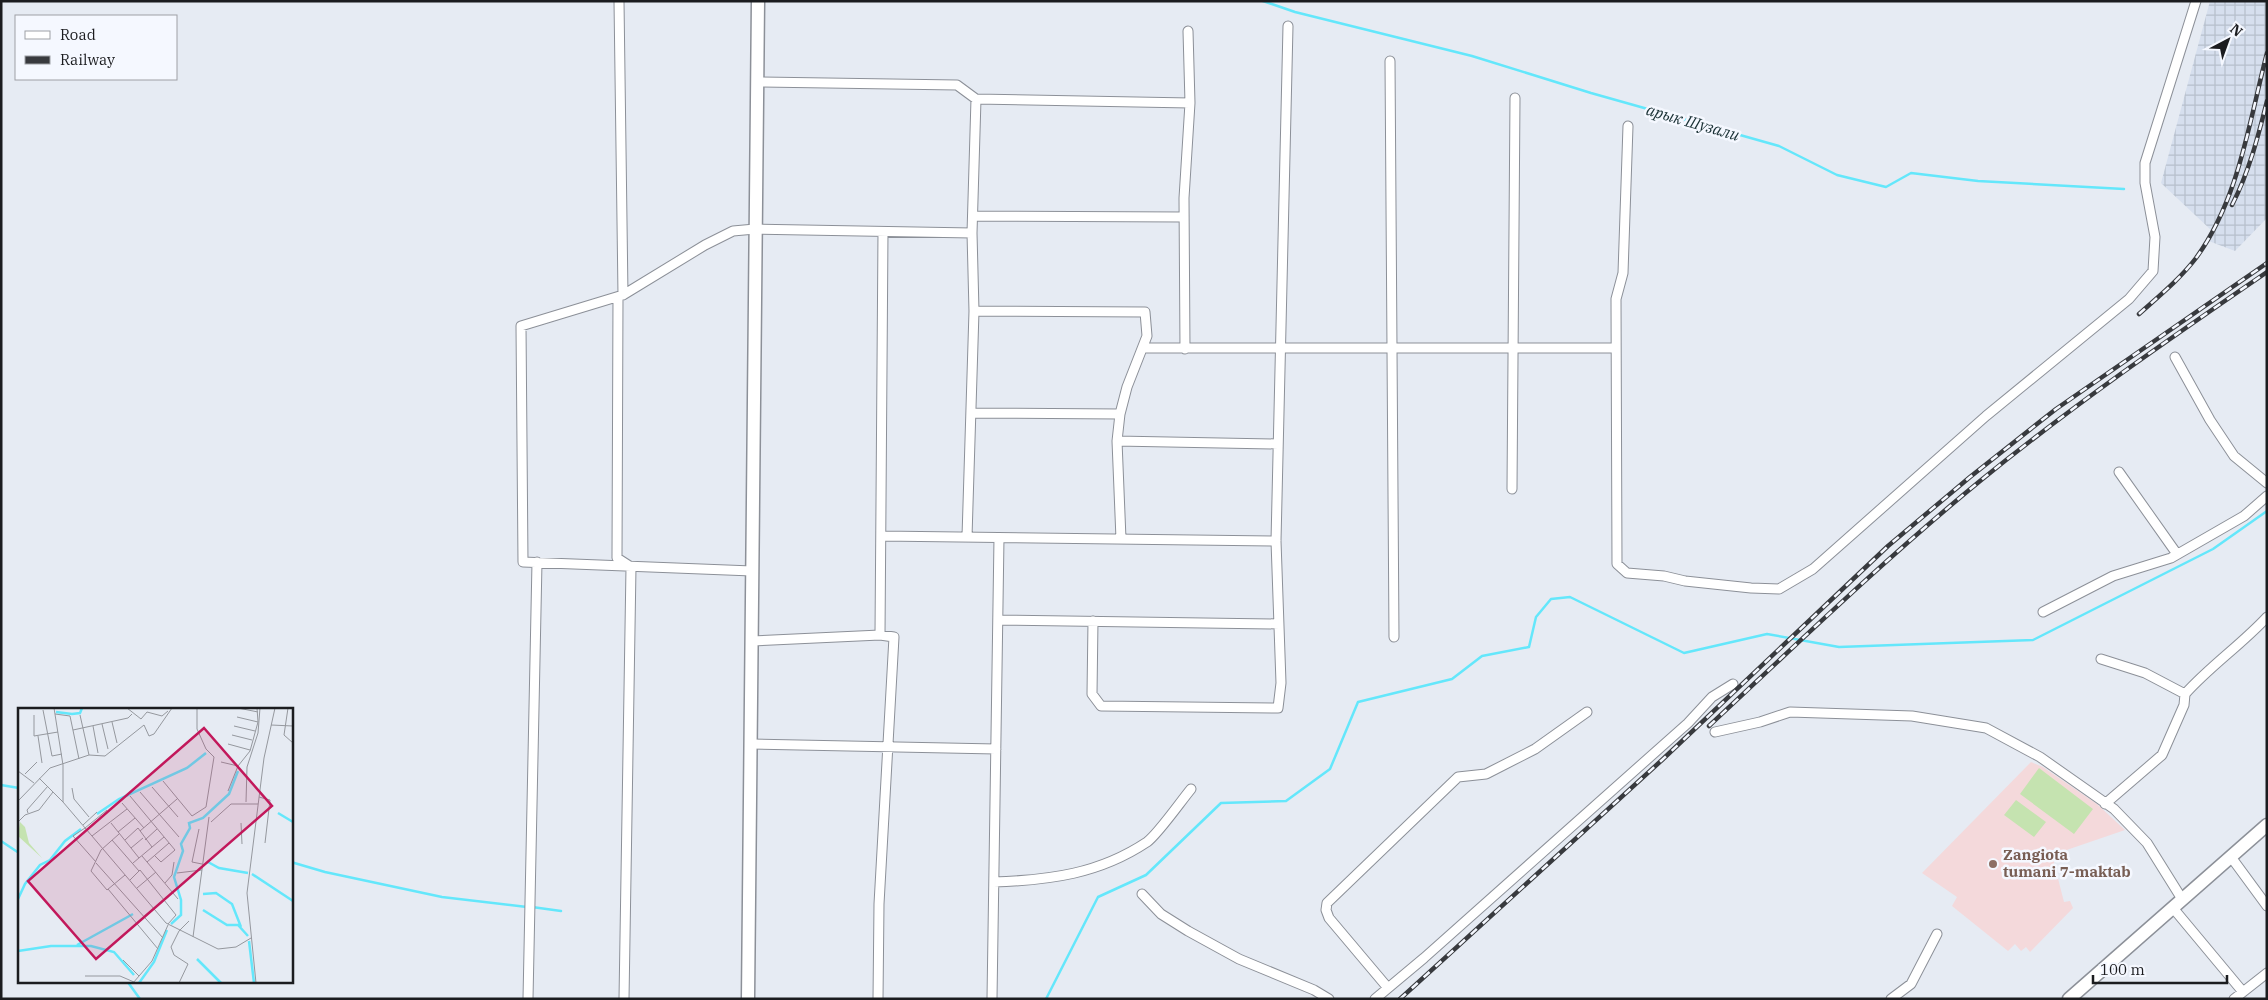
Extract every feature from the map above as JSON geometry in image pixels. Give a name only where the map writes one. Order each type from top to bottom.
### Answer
[{"type":"main road","points":[[748,999],[758,1]]},
{"type":"main road","points":[[2070,999],[2267,825]]},
{"type":"street","points":[[619,1],[620,296],[618,558],[630,567]]},
{"type":"street","points":[[1628,126],[1623,273],[1616,299],[1617,564],[1627,573],[1742,587],[1779,589],[1813,569],[1986,416],[2130,299],[2153,271],[2155,237],[2145,183],[2145,163],[2196,1]]},
{"type":"street","points":[[1093,621],[1092,694],[1101,706],[1223,709],[1278,708],[1281,683],[1276,541],[1288,26]]},
{"type":"street","points":[[1185,350],[1184,217],[1190,103],[1188,31]]},
{"type":"street","points":[[1390,61],[1394,637]]},
{"type":"street","points":[[757,82],[957,86],[976,99],[1190,103]]},
{"type":"street","points":[[1512,489],[1515,98]]},
{"type":"street","points":[[967,537],[974,311],[972,233],[976,99]]},
{"type":"street","points":[[973,216],[1184,217]]},
{"type":"street","points":[[752,571],[523,562],[522,326],[620,296],[733,231],[756,229],[972,233]]},
{"type":"street","points":[[880,635],[883,232]]},
{"type":"street","points":[[974,311],[1145,312],[1147,336],[1120,414],[1117,441],[1121,539]]},
{"type":"street","points":[[1143,348],[1185,350],[1280,348],[1391,350],[1615,348]]},
{"type":"street","points":[[2175,357],[2210,420],[2234,456],[2267,483]]},
{"type":"street","points":[[971,413],[1120,414]]},
{"type":"street","points":[[1117,441],[1278,444]]},
{"type":"street","points":[[2119,472],[2177,554]]},
{"type":"street","points":[[2043,612],[2113,576],[2177,554],[2244,516],[2267,496]]},
{"type":"street","points":[[881,536],[1276,541]]},
{"type":"street","points":[[992,999],[999,538]]},
{"type":"street","points":[[528,999],[537,562]]},
{"type":"street","points":[[624,999],[630,567]]},
{"type":"street","points":[[2105,804],[2162,755],[2184,705],[2185,694],[2204,673],[2255,630],[2267,617]]},
{"type":"street","points":[[998,620],[1279,624]]},
{"type":"street","points":[[751,641],[880,635],[894,637],[890,745],[879,904],[878,999]]},
{"type":"street","points":[[2101,660],[2145,673],[2185,694]]},
{"type":"street","points":[[1375,999],[1432,952],[1688,723],[1712,697],[1733,684]]},
{"type":"street","points":[[1388,988],[1329,918],[1326,910],[1327,903],[1458,777],[1486,774],[1535,748],[1587,712]]},
{"type":"street","points":[[1715,732],[1760,722],[1790,712],[1912,716],[1986,728],[2040,757],[2114,809],[2147,843],[2178,903],[2243,992]]},
{"type":"street","points":[[750,744],[890,745],[996,749]]},
{"type":"street","points":[[994,882],[1040,881],[1096,869],[1148,841],[1191,789]]},
{"type":"street","points":[[2231,857],[2267,906]]},
{"type":"street","points":[[1142,894],[1161,914],[1188,931],[1239,959],[1314,990],[1329,999]]},
{"type":"street","points":[[1892,999],[1911,984],[1937,934]]},
{"type":"street","points":[[2234,999],[2267,973]]},
{"type":"shaded area","points":[[2210,1],[2267,1],[2267,218],[2235,251],[2206,240],[2211,230],[2161,183]]},
{"type":"shaded area","name":"Zangiota tumani 7-maktab","points":[[2031,762],[2043,767],[2097,804],[2125,830],[2052,855],[2064,902],[2070,901],[2073,908],[2030,952],[2026,947],[2021,951],[2015,944],[2008,951],[1952,906],[1957,897],[1922,873]]},
{"type":"green space","points":[[2039,768],[2093,809],[2074,834],[2020,794]]},
{"type":"green space","points":[[2016,800],[2046,822],[2034,837],[2004,815]]},
{"type":"waterway","name":"арык Шузали","points":[[1263,1],[1295,12],[1472,56],[1591,93],[1779,146],[1837,175],[1886,187],[1911,173],[1978,181],[2124,189]]},
{"type":"waterway","points":[[1046,999],[1098,897],[1146,875],[1221,803],[1286,801],[1330,769],[1358,702],[1452,679],[1482,656],[1529,647],[1536,617],[1551,599],[1570,597],[1684,653],[1767,634],[1839,647],[2033,640],[2213,549],[2267,511]]},
{"type":"waterway","points":[[1,785],[18,788]]},
{"type":"waterway","points":[[1,841],[18,852]]},
{"type":"waterway","points":[[292,862],[325,872],[442,897],[527,907]]},
{"type":"waterway","points":[[532,907],[561,911]]},
{"type":"waterway","points":[[128,982],[140,999]]},
{"type":"railway","points":[[2139,314],[2190,266],[2211,235],[2223,211],[2241,159],[2267,53]]},
{"type":"railway","points":[[2232,205],[2248,167],[2267,101]]},
{"type":"railway","points":[[1400,999],[1662,760],[1888,546],[1970,477],[2056,409],[2267,263]]},
{"type":"railway","points":[[1709,726],[1876,570],[1980,481],[2085,400],[2267,272]]},
{"type":"place","name":"Zangiota tumani 7-maktab","points":[[1993,864]]}]
